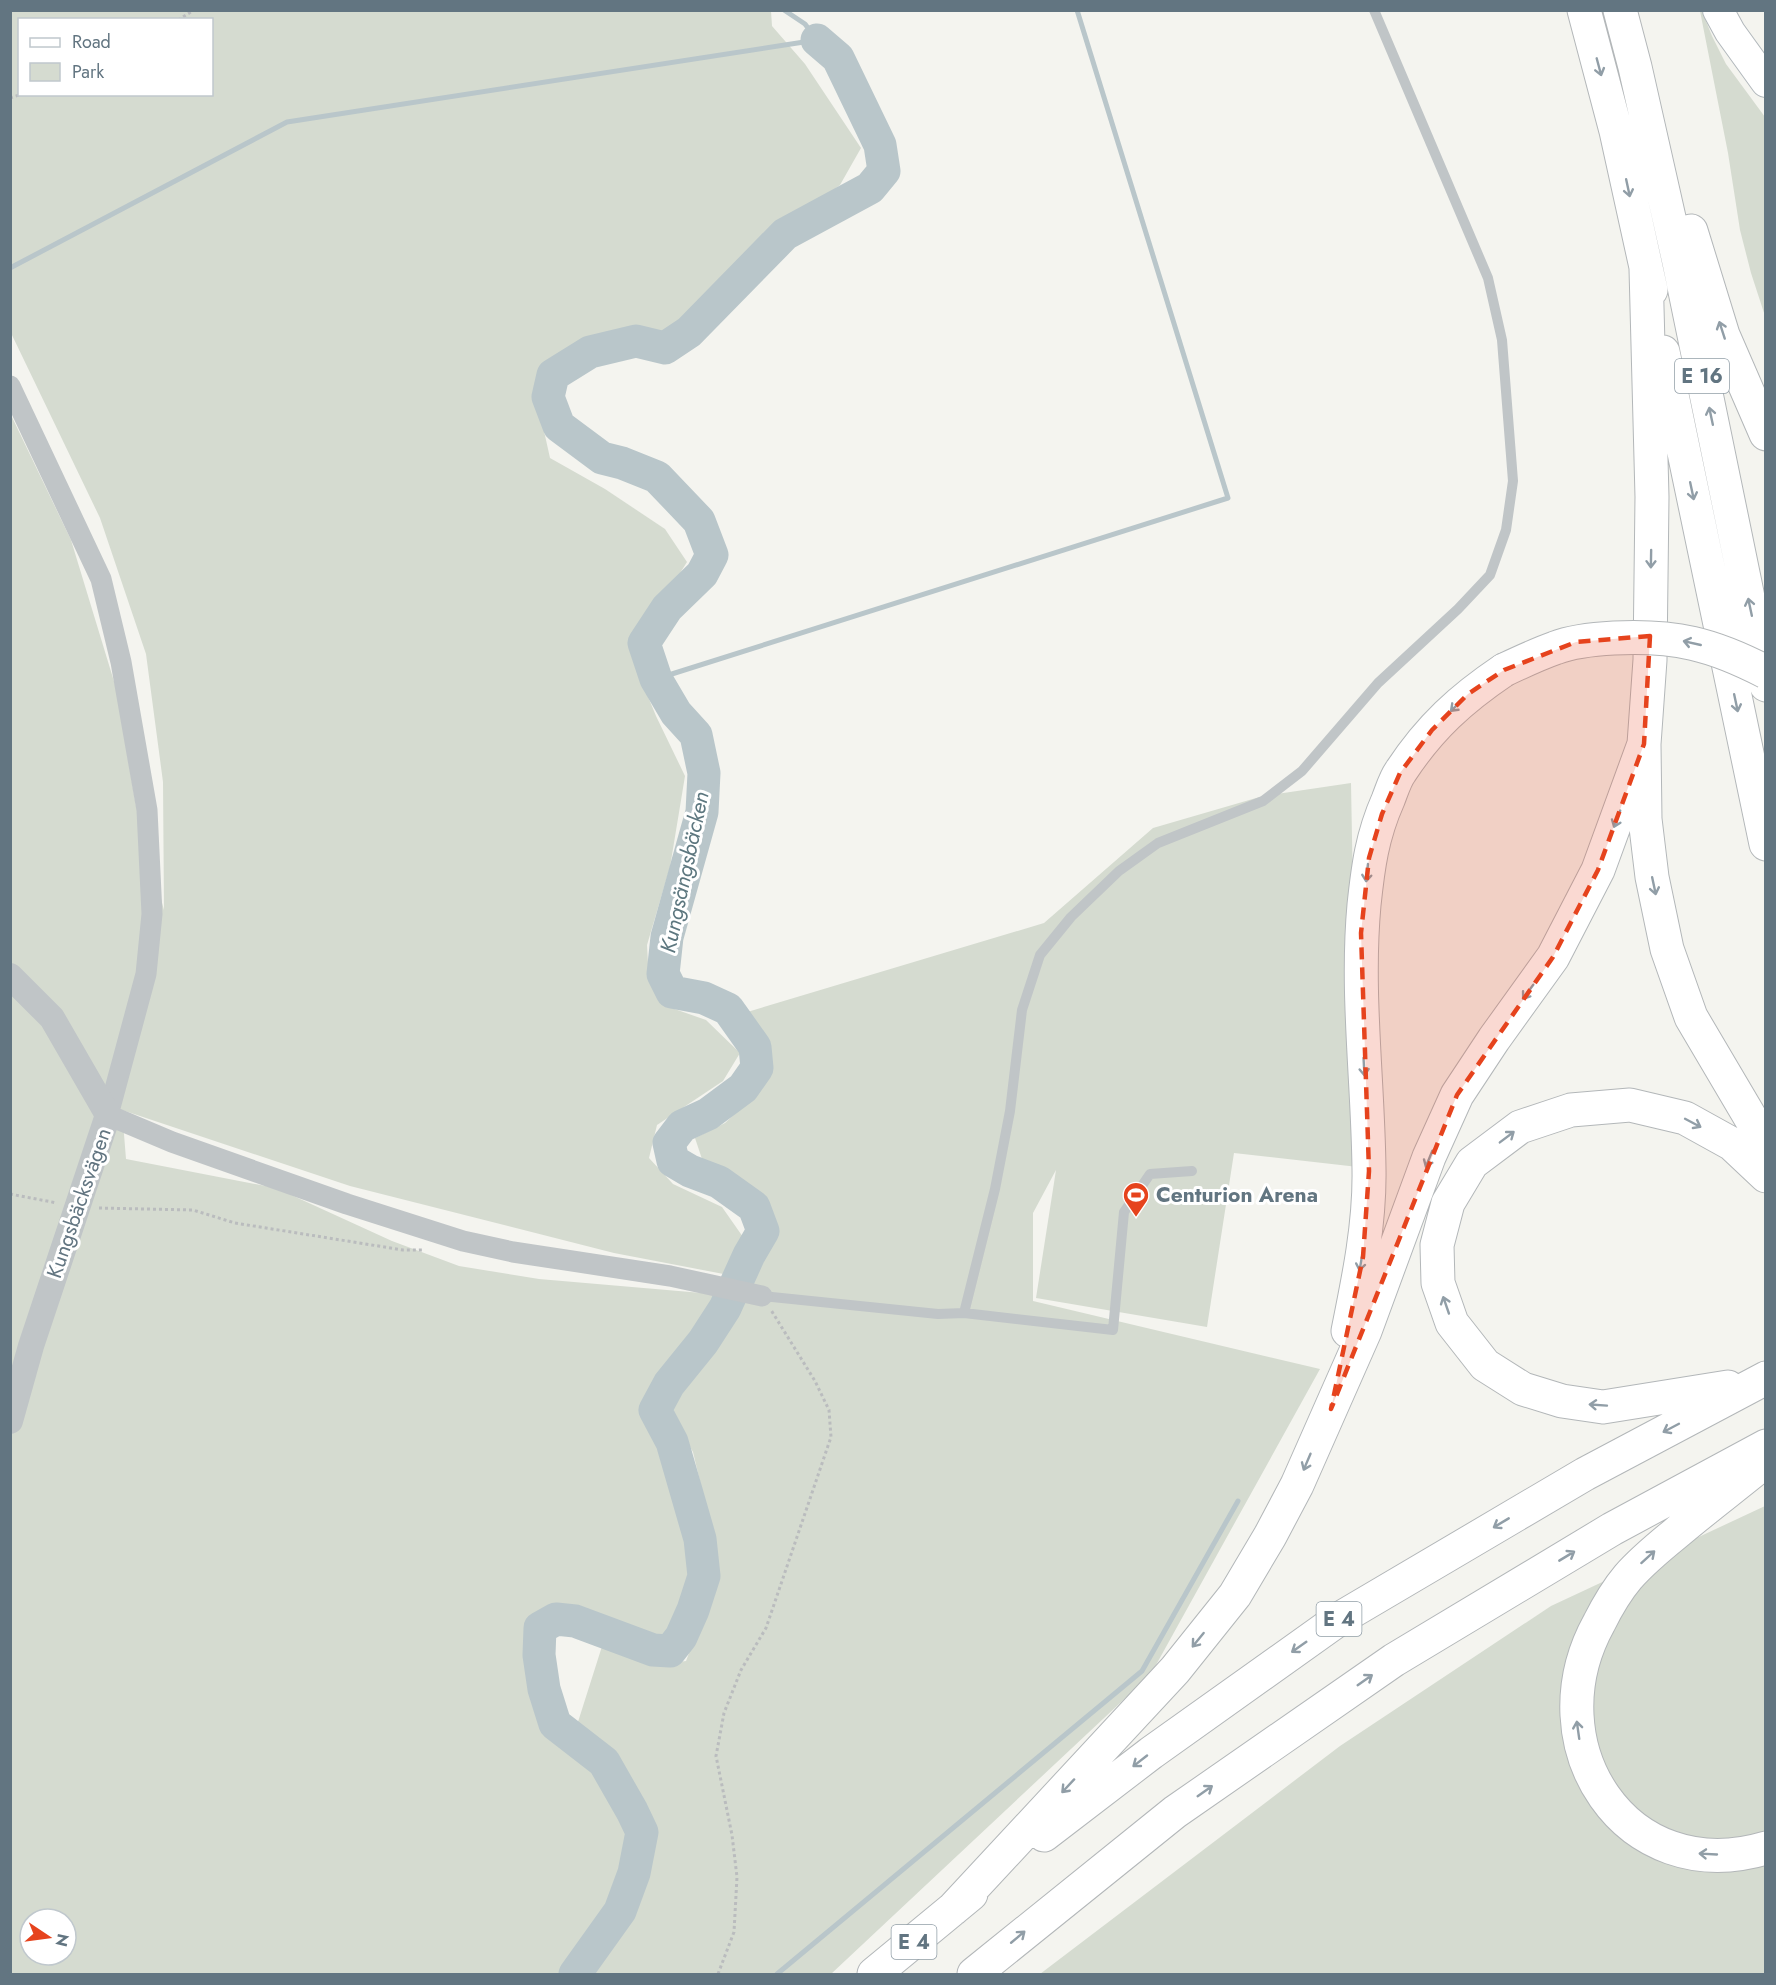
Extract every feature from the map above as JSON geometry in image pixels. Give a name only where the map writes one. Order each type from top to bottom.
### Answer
[{"type":"highway","name":"E 16","points":[[1584,10],[1616,131],[1766,844]]},
{"type":"highway","name":"E 16","points":[[1620,10],[1679,262],[1766,685]]},
{"type":"highway","points":[[1635,67],[1699,255],[1723,335],[1766,434]]},
{"type":"highway","points":[[1646,269],[1652,497],[1650,660],[1644,744],[1645,819],[1652,877],[1667,949],[1691,1017],[1766,1144]]},
{"type":"highway","points":[[1330,1408],[1363,1257],[1368,1182],[1360,984],[1361,933],[1369,858],[1382,814],[1400,773],[1432,730],[1468,694],[1504,670],[1556,647],[1602,638],[1650,636],[1673,639],[1720,651],[1766,672]]},
{"type":"highway","points":[[953,1909],[1175,1670],[1235,1595],[1270,1536],[1297,1485],[1365,1331],[1429,1157],[1457,1095],[1553,957],[1598,870],[1644,744]]},
{"type":"highway","points":[[1762,1379],[1688,1394],[1604,1407],[1562,1401],[1523,1389],[1485,1365],[1452,1323],[1438,1283],[1437,1245],[1448,1203],[1472,1163],[1520,1127],[1571,1110],[1630,1105],[1685,1118],[1732,1144],[1766,1176]]},
{"type":"highway","name":"E 4","points":[[874,1974],[1018,1855],[1151,1753],[1339,1619],[1585,1474],[1762,1379]]},
{"type":"highway","points":[[974,1974],[1175,1812],[1394,1660],[1612,1529],[1766,1446]]},
{"type":"highway","points":[[1766,1461],[1646,1558],[1627,1578],[1602,1616],[1588,1645],[1576,1686],[1576,1706],[1581,1747],[1596,1785],[1620,1816],[1636,1828],[1653,1840],[1695,1854],[1737,1854],[1766,1848]]},
{"type":"main road","points":[[1718,10],[1730,32],[1766,82]]},
{"type":"street","points":[[10,386],[101,579],[121,662],[147,810],[152,915],[146,974],[108,1115],[172,1142],[347,1204],[463,1241],[513,1252],[702,1283],[762,1296]]},
{"type":"street","name":"Kungsbäcksvägen","points":[[10,976],[52,1018],[108,1115],[31,1346],[10,1421]]},
{"type":"lane","points":[[964,1312],[995,1189],[1010,1111],[1022,1010],[1040,954],[1071,916],[1119,871],[1158,843],[1263,801],[1302,771],[1378,683],[1458,609],[1490,575],[1506,530],[1513,481],[1502,340],[1488,278],[1374,10]]},
{"type":"lane","points":[[762,1296],[938,1314],[964,1312],[1113,1330],[1124,1212],[1150,1174],[1192,1170]]},
{"type":"path","points":[[181,18],[194,10]]},
{"type":"path","points":[[10,1194],[89,1208],[193,1210],[235,1223],[275,1230],[403,1250],[431,1250]]},
{"type":"path","points":[[718,1974],[735,1932],[737,1877],[732,1835],[716,1756],[724,1713],[741,1670],[765,1628],[831,1437],[829,1410],[815,1381],[762,1296]]},
{"type":"highlighted area","points":[[1650,636],[1644,744],[1598,870],[1553,957],[1457,1095],[1331,1409],[1363,1257],[1369,1171],[1361,933],[1369,858],[1382,814],[1400,773],[1432,730],[1468,694],[1504,670],[1576,642]]},
{"type":"green space","points":[[11,11],[771,11],[772,26],[805,64],[861,148],[840,185],[789,224],[730,286],[683,330],[599,343],[544,367],[540,413],[550,458],[605,489],[665,529],[687,562],[656,611],[635,665],[685,776],[670,867],[647,945],[649,982],[666,1006],[706,1020],[740,1053],[723,1081],[657,1125],[649,1158],[673,1184],[722,1207],[743,1237],[734,1276],[614,1253],[350,1186],[122,1110],[126,1159],[276,1188],[392,1241],[459,1266],[539,1279],[725,1295],[704,1332],[654,1392],[644,1413],[675,1464],[692,1526],[699,1577],[692,1602],[683,1618],[662,1645],[642,1640],[604,1621],[556,1606],[535,1623],[531,1657],[536,1691],[550,1733],[599,1769],[634,1832],[635,1850],[612,1908],[566,1974],[11,1974],[11,415],[71,540],[116,688],[136,806],[164,910],[163,782],[146,654],[100,518],[11,333]]},
{"type":"green space","points":[[1700,11],[1726,64],[1765,117],[1765,316],[1740,230],[1728,153]]},
{"type":"green space","points":[[1351,783],[1358,1167],[1234,1153],[1207,1327],[1036,1298],[1056,1170],[1033,1213],[1033,1301],[1320,1369],[1151,1674],[831,1974],[588,1974],[619,1930],[646,1876],[653,1830],[612,1754],[577,1725],[604,1640],[618,1650],[657,1665],[686,1661],[717,1581],[713,1536],[693,1452],[670,1413],[711,1339],[739,1304],[773,1236],[765,1208],[738,1180],[705,1168],[695,1138],[725,1123],[756,1094],[772,1066],[765,1042],[744,1013],[1044,923],[1153,828],[1263,796]]},
{"type":"green space","points":[[1765,1506],[1765,1974],[1040,1974],[1340,1746],[1551,1606]]},
{"type":"waterway","points":[[10,268],[287,122],[817,40],[805,24],[784,10]]},
{"type":"waterway","points":[[656,679],[1228,498],[1077,10]]},
{"type":"waterway","name":"Kungsängsbäcken","points":[[575,1974],[620,1911],[634,1873],[642,1832],[604,1762],[555,1724],[544,1689],[539,1655],[540,1628],[556,1619],[575,1621],[653,1650],[670,1651],[681,1637],[704,1576],[700,1539],[672,1442],[655,1410],[669,1384],[703,1342],[725,1308],[749,1255],[763,1231],[754,1207],[719,1182],[690,1171],[673,1161],[669,1143],[682,1126],[708,1114],[743,1088],[757,1068],[755,1047],[728,1009],[704,998],[672,992],[663,974],[667,937],[702,812],[704,773],[696,735],[676,713],[656,679],[644,643],[667,608],[702,574],[712,555],[699,521],[657,477],[622,463],[602,458],[559,426],[548,397],[553,375],[590,352],[636,341],[665,348],[689,332],[785,234],[870,188],[884,171],[880,145],[838,58],[817,40]]},
{"type":"waterway","points":[[777,1974],[1142,1671],[1238,1501]]},
{"type":"place","name":"Centurion Arena","points":[[1136,1218]]}]
